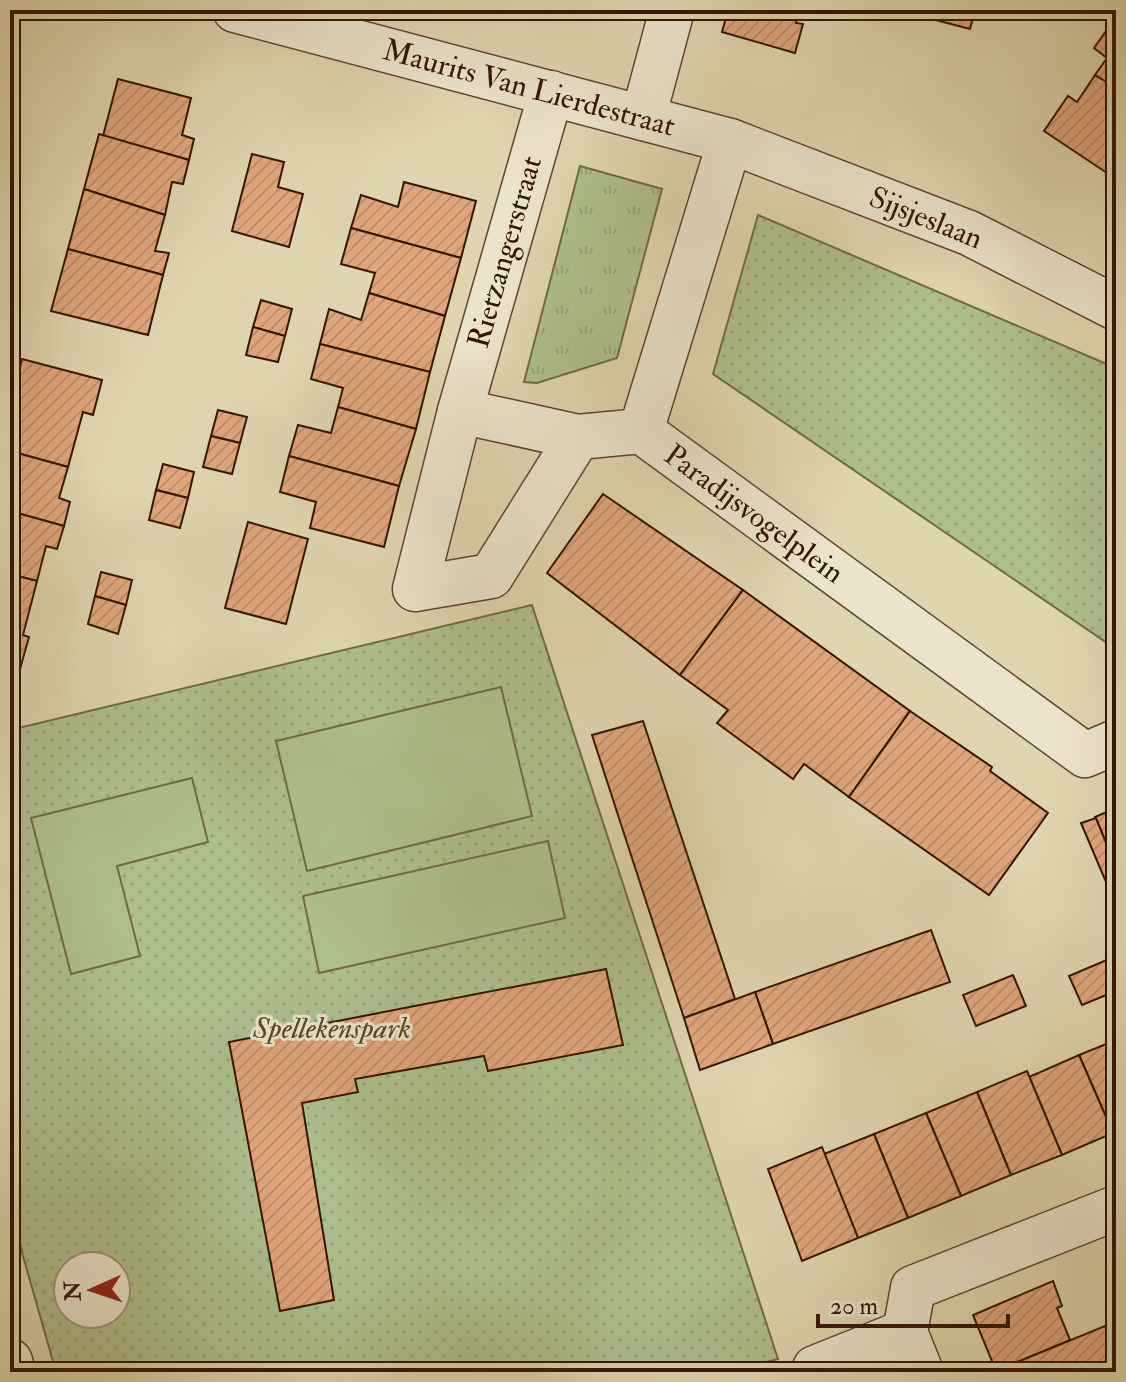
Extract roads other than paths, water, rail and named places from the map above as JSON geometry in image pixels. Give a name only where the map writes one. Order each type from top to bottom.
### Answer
[{"type":"street","name":"Maurits Van Lierdestraat","points":[[235,10],[730,141]]},
{"type":"street","points":[[643,118],[672,10]]},
{"type":"street","name":"Rietzangerstraat","points":[[551,93],[460,411],[415,589],[491,576],[578,437]]},
{"type":"street","name":"Sijsjeslaan","points":[[730,141],[969,233],[1116,308]]},
{"type":"street","name":"Paradijsvogelplein","points":[[730,141],[641,431],[1085,755],[1116,742]]},
{"type":"street","points":[[460,411],[578,437],[641,431]]},
{"type":"street","points":[[817,1372],[815,1368],[913,1352],[913,1288],[1116,1208]]},
{"type":"street","points":[[10,1361],[13,1372]]},
{"type":"park label","name":"Spellekenspark","points":[[332,1028]]}]
